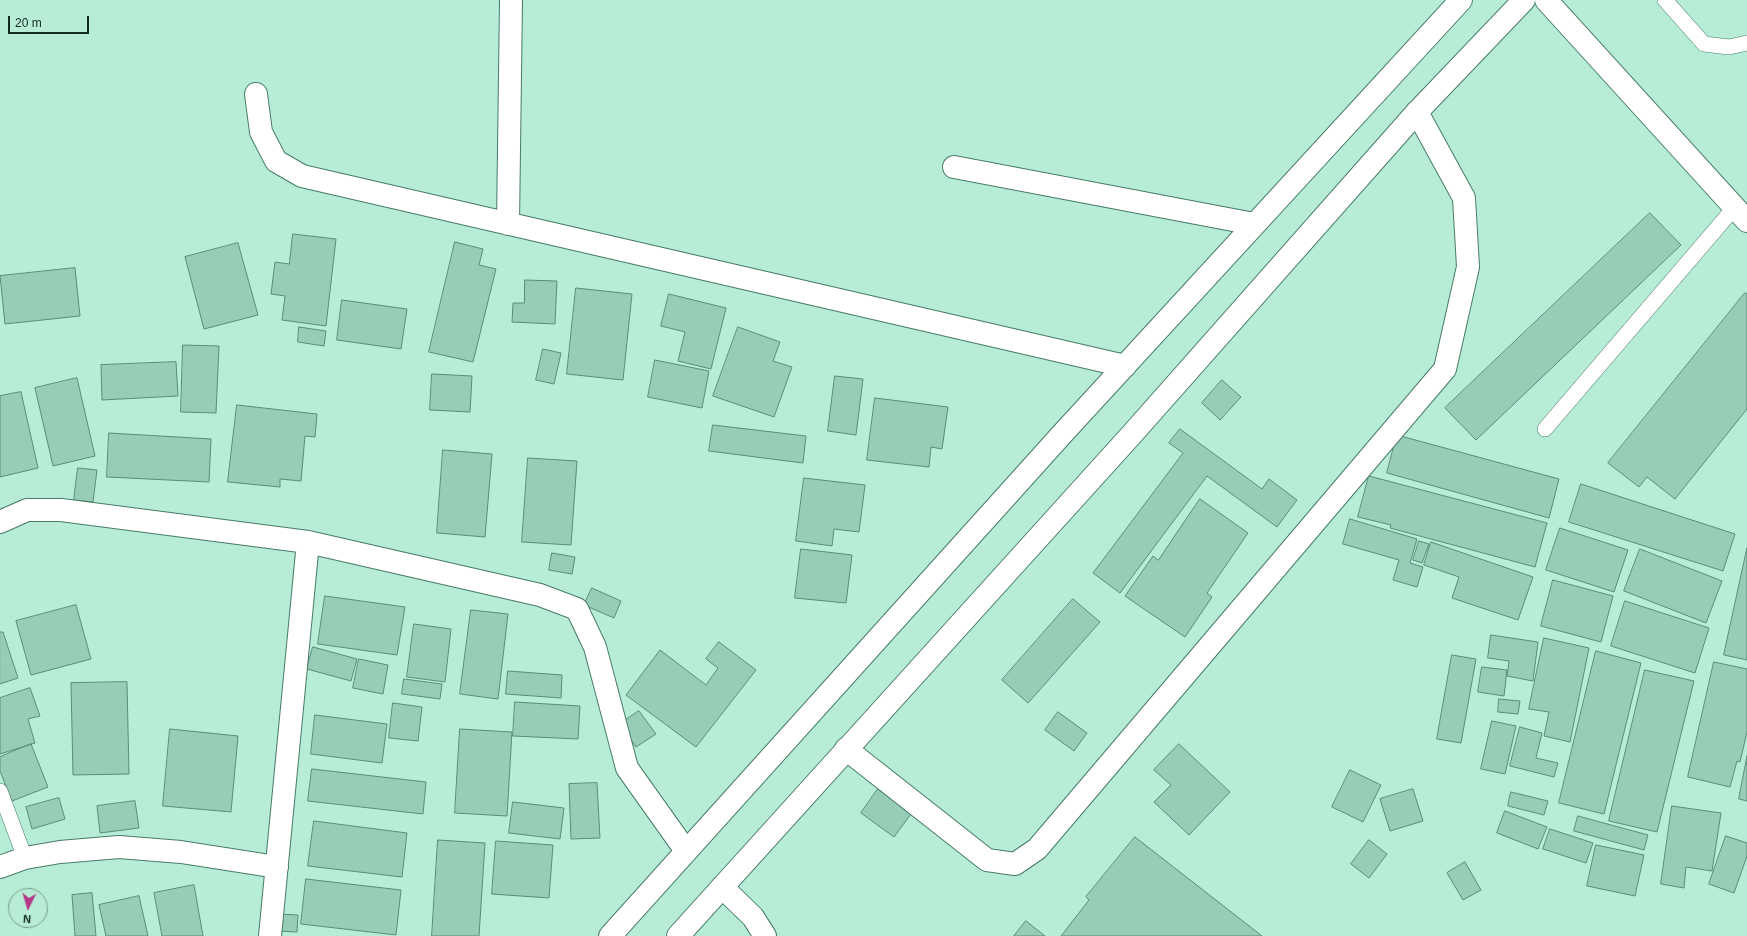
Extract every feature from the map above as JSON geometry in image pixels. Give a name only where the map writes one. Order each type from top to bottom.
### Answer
[{"type":"street","points":[[508,224],[511,0]]},
{"type":"street","points":[[610,936],[1058,437],[1461,0]]},
{"type":"street","points":[[678,936],[1134,433],[1417,112],[1524,0]]},
{"type":"street","points":[[1546,0],[1741,214]]},
{"type":"street","points":[[256,94],[261,132],[276,161],[302,176],[1125,366]]},
{"type":"street","points":[[846,749],[987,860],[1015,864],[1037,849],[1445,369],[1468,267],[1464,198],[1417,112]]},
{"type":"street","points":[[954,167],[1254,224]]},
{"type":"street","points":[[0,522],[27,510],[61,510],[308,542],[540,594],[577,609],[595,647],[627,768],[686,851]]},
{"type":"street","points":[[270,936],[308,542]]},
{"type":"street","points":[[0,867],[25,858],[60,852],[119,847],[181,852],[277,867]]},
{"type":"street","points":[[722,887],[753,917],[765,936]]},
{"type":"lane","points":[[1665,0],[1704,44],[1729,47],[1747,43]]},
{"type":"lane","points":[[1545,429],[1741,214]]},
{"type":"lane","points":[[0,792],[25,858]]},
{"type":"building","points":[[1650,213],[1681,245],[1476,440],[1445,408]]},
{"type":"building","points":[[293,234],[336,239],[326,326],[282,320],[285,296],[271,294],[275,262],[289,264]]},
{"type":"building","points":[[455,242],[483,249],[479,265],[496,269],[473,362],[429,352]]},
{"type":"building","points":[[238,243],[258,315],[204,329],[185,257]]},
{"type":"building","points":[[75,268],[80,316],[5,324],[0,276]]},
{"type":"building","points":[[525,280],[557,281],[555,324],[512,322],[513,303],[524,303]]},
{"type":"building","points":[[576,288],[632,294],[623,380],[567,374]]},
{"type":"building","points":[[1745,293],[1747,294],[1747,409],[1675,499],[1647,477],[1639,487],[1608,463]]},
{"type":"building","points":[[669,294],[726,308],[711,369],[678,361],[685,332],[661,326]]},
{"type":"building","points":[[342,300],[407,309],[401,349],[337,340]]},
{"type":"building","points":[[299,327],[326,331],[324,346],[298,342]]},
{"type":"building","points":[[738,327],[780,342],[773,361],[792,367],[774,417],[713,396]]},
{"type":"building","points":[[183,345],[219,346],[216,413],[181,412]]},
{"type":"building","points":[[543,349],[561,353],[554,384],[536,380]]},
{"type":"building","points":[[655,360],[709,371],[702,408],[648,397]]},
{"type":"building","points":[[176,362],[178,396],[102,400],[101,365]]},
{"type":"building","points":[[432,374],[472,376],[470,412],[430,410]]},
{"type":"building","points":[[835,376],[863,379],[856,435],[828,431]]},
{"type":"building","points":[[77,378],[95,456],[53,466],[35,388]]},
{"type":"building","points":[[1222,380],[1241,397],[1220,420],[1202,403]]},
{"type":"building","points":[[21,392],[38,468],[0,477],[0,396]]},
{"type":"building","points":[[875,398],[948,407],[942,449],[931,447],[929,467],[867,460]]},
{"type":"building","points":[[237,405],[317,414],[315,437],[305,436],[301,481],[280,479],[280,487],[228,482]]},
{"type":"building","points":[[713,425],[806,436],[803,463],[709,451]]},
{"type":"building","points":[[1180,429],[1262,489],[1269,479],[1297,500],[1277,527],[1207,476],[1120,593],[1093,573],[1183,453],[1169,443]]},
{"type":"building","points":[[109,433],[211,439],[209,482],[107,477]]},
{"type":"building","points":[[1397,435],[1559,479],[1549,518],[1387,473]]},
{"type":"building","points":[[443,450],[492,454],[485,537],[437,533]]},
{"type":"building","points":[[528,458],[577,461],[571,545],[522,542]]},
{"type":"building","points":[[78,468],[97,470],[93,502],[74,500]]},
{"type":"building","points":[[1369,476],[1547,523],[1535,567],[1390,528],[1391,525],[1358,517]]},
{"type":"building","points":[[804,478],[865,485],[859,532],[834,529],[832,546],[796,541]]},
{"type":"building","points":[[1581,484],[1735,534],[1723,571],[1569,522]]},
{"type":"building","points":[[1200,499],[1248,533],[1207,593],[1212,597],[1185,637],[1125,596],[1153,556],[1158,560]]},
{"type":"building","points":[[1350,519],[1417,539],[1410,563],[1423,567],[1417,587],[1393,580],[1399,560],[1343,544]]},
{"type":"building","points":[[1560,528],[1628,550],[1614,592],[1546,570]]},
{"type":"building","points":[[1419,541],[1429,544],[1422,563],[1413,560]]},
{"type":"building","points":[[1431,542],[1533,577],[1518,620],[1452,598],[1459,577],[1424,565]]},
{"type":"building","points":[[1747,548],[1747,660],[1724,655]]},
{"type":"building","points":[[801,549],[852,555],[846,603],[795,598]]},
{"type":"building","points":[[1640,549],[1722,581],[1706,623],[1624,591]]},
{"type":"building","points":[[552,553],[575,557],[572,574],[549,570]]},
{"type":"building","points":[[1553,580],[1613,596],[1601,642],[1541,626]]},
{"type":"building","points":[[592,588],[621,601],[614,618],[584,605]]},
{"type":"building","points":[[325,596],[405,607],[397,655],[318,644]]},
{"type":"building","points":[[1073,599],[1100,622],[1028,703],[1002,680]]},
{"type":"building","points":[[1625,601],[1709,628],[1695,673],[1611,646]]},
{"type":"building","points":[[76,605],[91,659],[31,675],[16,621]]},
{"type":"building","points":[[471,610],[508,614],[498,699],[460,694]]},
{"type":"building","points":[[414,624],[451,629],[445,682],[407,677]]},
{"type":"building","points":[[0,632],[3,632],[18,678],[0,684]]},
{"type":"building","points":[[1491,635],[1538,642],[1533,681],[1507,676],[1509,661],[1488,658]]},
{"type":"building","points":[[1544,638],[1589,648],[1570,742],[1544,736],[1549,712],[1529,709]]},
{"type":"building","points":[[719,642],[756,670],[696,747],[626,695],[660,650],[706,685],[718,668],[706,659]]},
{"type":"building","points":[[313,647],[357,659],[351,681],[307,669]]},
{"type":"building","points":[[1596,651],[1641,663],[1604,814],[1559,803]]},
{"type":"building","points":[[1452,655],[1476,659],[1461,743],[1437,739]]},
{"type":"building","points":[[359,659],[388,665],[383,694],[353,688]]},
{"type":"building","points":[[1714,662],[1747,669],[1747,732],[1740,762],[1737,761],[1730,787],[1688,777]]},
{"type":"building","points":[[1482,667],[1507,670],[1504,696],[1478,692]]},
{"type":"building","points":[[1645,670],[1694,681],[1657,832],[1609,821]]},
{"type":"building","points":[[508,671],[562,675],[561,698],[506,694]]},
{"type":"building","points":[[404,679],[442,684],[440,699],[402,694]]},
{"type":"building","points":[[127,682],[129,774],[73,775],[71,683]]},
{"type":"building","points":[[30,688],[40,716],[28,719],[35,743],[0,754],[0,698]]},
{"type":"building","points":[[1499,699],[1520,701],[1518,714],[1498,712]]},
{"type":"building","points":[[515,702],[580,706],[578,739],[513,736]]},
{"type":"building","points":[[393,703],[422,707],[418,741],[389,738]]},
{"type":"building","points":[[639,711],[656,734],[636,747],[620,724]]},
{"type":"building","points":[[1058,712],[1087,733],[1074,751],[1045,730]]},
{"type":"building","points":[[315,715],[387,724],[382,763],[311,754]]},
{"type":"building","points":[[1492,721],[1516,726],[1505,774],[1481,769]]},
{"type":"building","points":[[1520,727],[1542,733],[1536,758],[1558,763],[1554,777],[1510,766]]},
{"type":"building","points":[[170,729],[238,736],[231,812],[163,806]]},
{"type":"building","points":[[460,729],[512,732],[507,816],[455,813]]},
{"type":"building","points":[[31,744],[48,787],[12,801],[0,771],[0,757]]},
{"type":"building","points":[[1179,744],[1230,792],[1189,835],[1154,802],[1171,785],[1154,770]]},
{"type":"building","points":[[1747,756],[1747,801],[1739,799]]},
{"type":"building","points":[[312,769],[426,782],[423,814],[308,801]]},
{"type":"building","points":[[1350,770],[1381,785],[1363,822],[1332,807]]},
{"type":"building","points":[[597,783],[600,838],[571,839],[569,784]]},
{"type":"building","points":[[878,789],[911,814],[894,837],[861,813]]},
{"type":"building","points":[[1413,789],[1423,821],[1390,831],[1380,799]]},
{"type":"building","points":[[1511,792],[1548,801],[1544,815],[1508,806]]},
{"type":"building","points":[[59,798],[65,819],[32,829],[26,807]]},
{"type":"building","points":[[135,801],[139,828],[100,833],[97,806]]},
{"type":"building","points":[[513,802],[564,808],[560,839],[509,833]]},
{"type":"building","points":[[1672,806],[1721,813],[1712,871],[1686,867],[1684,888],[1661,884]]},
{"type":"building","points":[[1505,811],[1547,827],[1538,849],[1497,833]]},
{"type":"building","points":[[1578,816],[1648,835],[1644,850],[1574,831]]},
{"type":"building","points":[[314,821],[407,833],[402,877],[308,866]]},
{"type":"building","points":[[1550,829],[1593,843],[1586,863],[1543,849]]},
{"type":"building","points":[[1726,836],[1747,843],[1747,856],[1734,893],[1709,884]]},
{"type":"building","points":[[1135,837],[1262,936],[1061,936],[1089,900],[1086,897]]},
{"type":"building","points":[[438,840],[485,843],[479,936],[432,936]]},
{"type":"building","points":[[1369,840],[1387,854],[1369,878],[1351,864]]},
{"type":"building","points":[[496,841],[553,845],[549,898],[492,894]]},
{"type":"building","points":[[1596,845],[1644,855],[1635,896],[1587,886]]},
{"type":"building","points":[[1465,862],[1481,890],[1463,900],[1447,873]]},
{"type":"building","points":[[306,879],[401,890],[396,935],[301,924]]},
{"type":"building","points":[[194,885],[203,936],[162,936],[154,893]]},
{"type":"building","points":[[92,893],[96,936],[75,936],[72,895]]},
{"type":"building","points":[[139,896],[148,936],[106,936],[99,905]]},
{"type":"building","points":[[278,914],[298,915],[297,932],[277,931]]},
{"type":"building","points":[[1026,921],[1045,936],[1014,936]]}]
